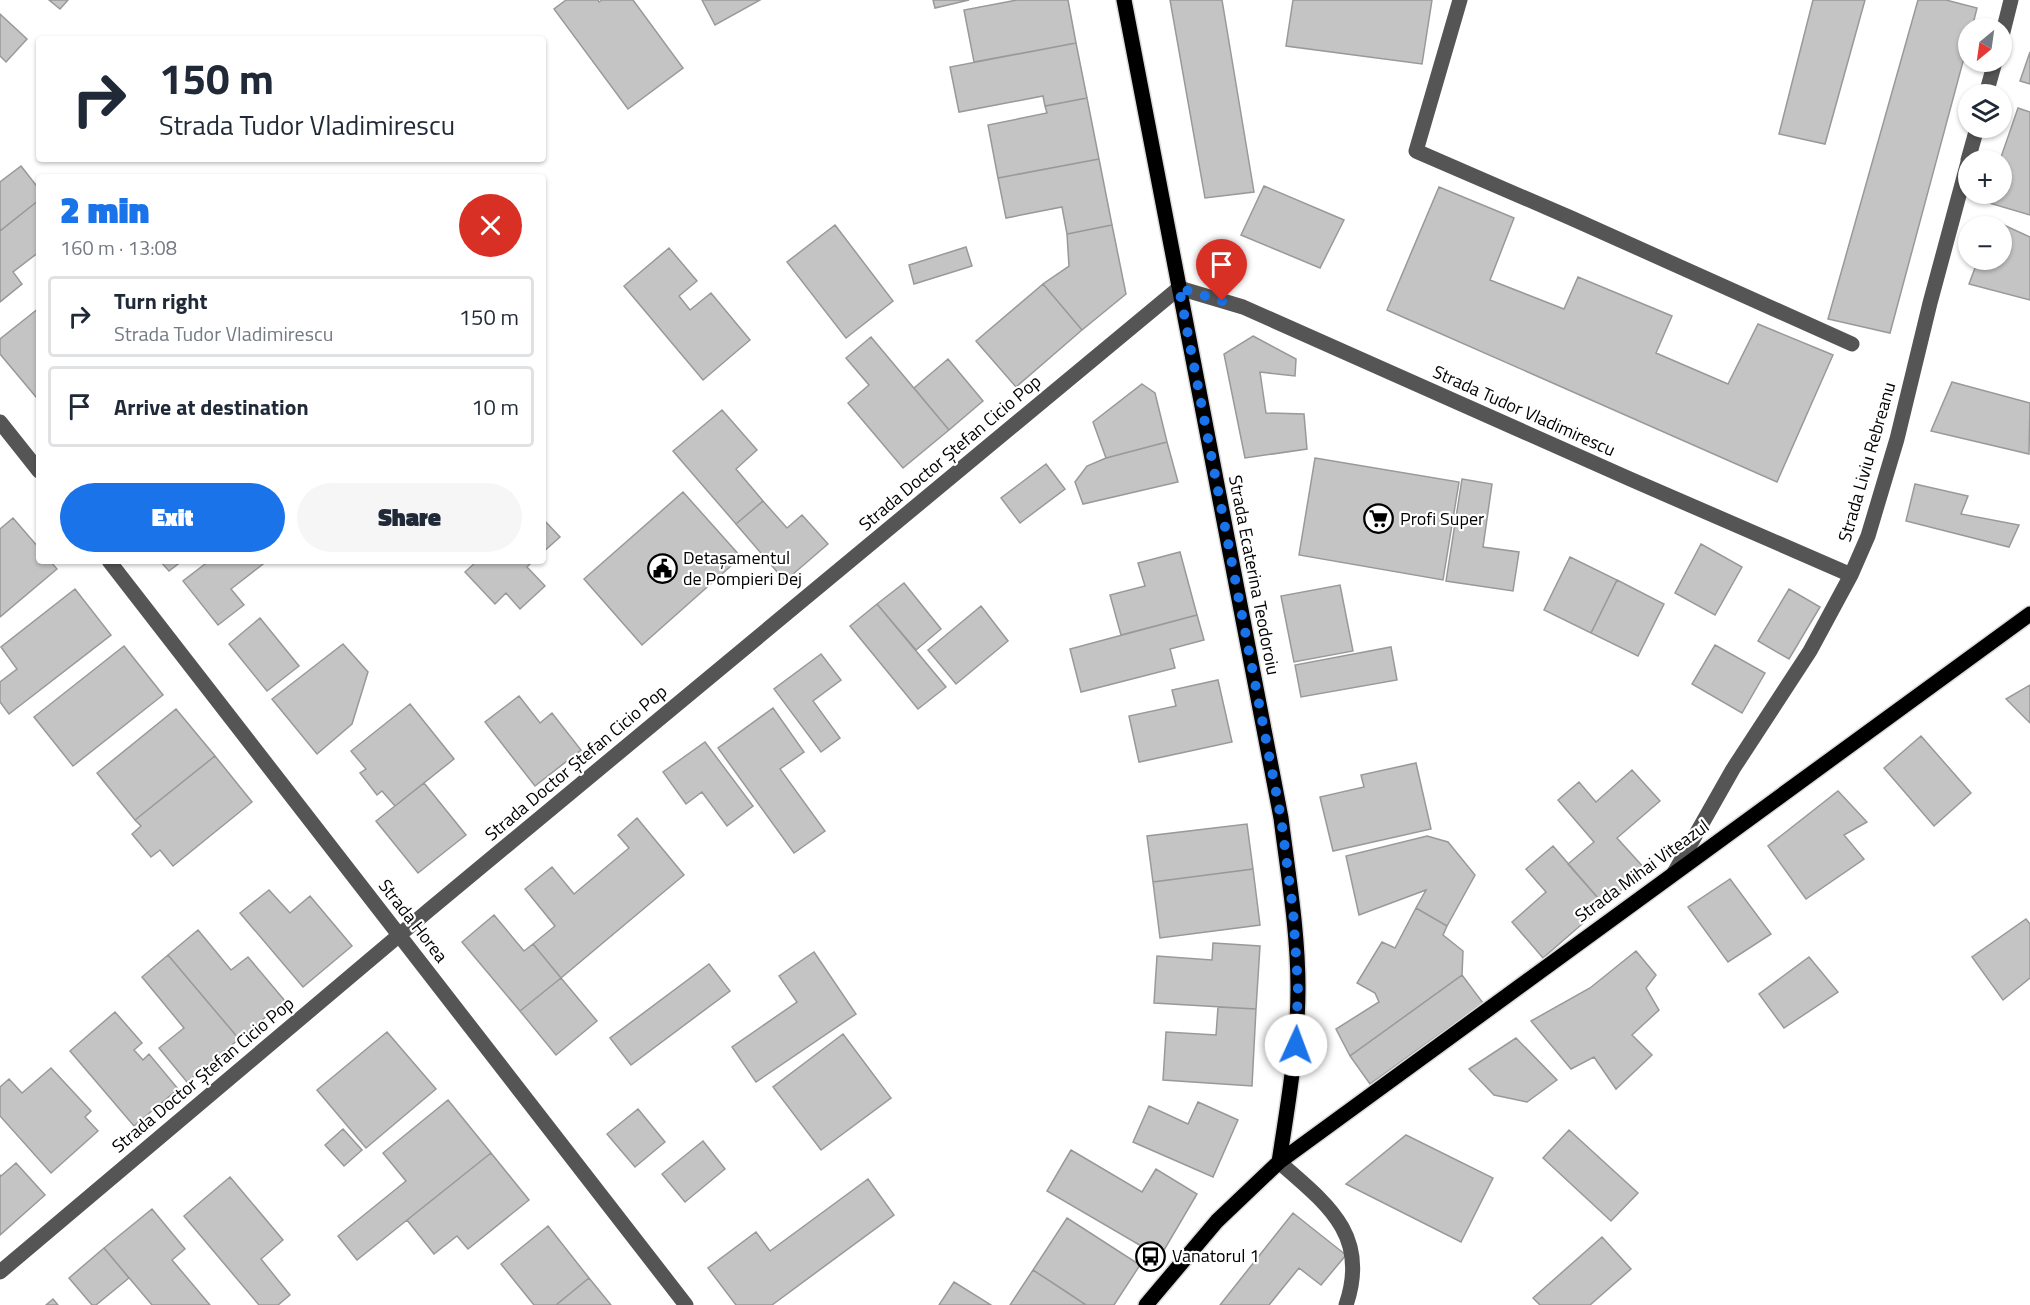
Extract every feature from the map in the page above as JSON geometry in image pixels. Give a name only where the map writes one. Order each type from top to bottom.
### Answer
[{"type":"main road","name":"Strada Ecaterina Teodoroiu","points":[[1124,0],[1281,818],[1293,910],[1298,986],[1296,1045],[1279,1162]]},
{"type":"main road","name":"Strada Mihai Viteazul","points":[[1146,1305],[1217,1221],[1279,1162],[2030,614]]},
{"type":"street","points":[[1460,0],[1416,151],[1572,218],[1851,344]]},
{"type":"street","points":[[2006,18],[2011,0]]},
{"type":"street","name":"Strada Liviu Rebreanu","points":[[1674,873],[1733,769],[1810,651],[1851,575],[1868,536],[1898,439],[1930,303],[1958,198]]},
{"type":"street","name":"Strada Tudor Vladimirescu","points":[[1179,288],[1243,307],[1851,575]]},
{"type":"street","name":"Strada Doctor Ștefan Cicio Pop","points":[[0,1272],[400,934],[1179,288]]},
{"type":"street","points":[[0,422],[36,467]]},
{"type":"street","name":"Strada Horea","points":[[111,564],[686,1305]]},
{"type":"street","points":[[1279,1162],[1324,1201],[1340,1224],[1352,1251],[1354,1272],[1346,1305]]},
{"type":"building","points":[[49,0],[68,0],[60,9]]},
{"type":"building","points":[[566,0],[598,0],[599,2],[602,0],[633,0],[683,68],[628,109],[554,9]]},
{"type":"building","points":[[702,0],[760,0],[715,25]]},
{"type":"building","points":[[933,0],[969,0],[935,8]]},
{"type":"building","points":[[1017,0],[1068,0],[1076,43],[974,62],[964,10]]},
{"type":"building","points":[[1170,0],[1222,0],[1254,192],[1205,198]]},
{"type":"building","points":[[1293,0],[1432,0],[1422,64],[1286,46]]},
{"type":"building","points":[[1813,0],[1865,0],[1825,144],[1779,134]]},
{"type":"building","points":[[1918,0],[1946,0],[1977,8],[1974,18],[1958,18],[1958,72],[1960,72],[1890,333],[1828,319]]},
{"type":"building","points":[[0,14],[27,39],[6,62],[0,56]]},
{"type":"building","points":[[1076,43],[1087,98],[1045,106],[1043,96],[959,112],[950,67]]},
{"type":"building","points":[[2030,52],[2030,84],[2020,81]]},
{"type":"building","points":[[1087,98],[1099,159],[998,178],[988,125],[1047,113],[1045,106]]},
{"type":"building","points":[[2018,108],[2030,112],[2030,215],[1993,204],[2012,204],[2012,150],[2003,150],[2008,138],[2012,138],[2012,125]]},
{"type":"building","points":[[1099,159],[1112,225],[1067,234],[1062,207],[1006,218],[998,178]]},
{"type":"building","points":[[21,166],[36,185],[36,202],[0,231],[0,182]]},
{"type":"building","points":[[1264,186],[1344,220],[1320,268],[1241,235]]},
{"type":"building","points":[[1439,187],[1514,218],[1490,280],[1564,309],[1578,277],[1672,316],[1656,353],[1728,384],[1758,324],[1833,355],[1777,482],[1387,310]]},
{"type":"building","points":[[36,202],[36,254],[13,272],[22,284],[0,302],[0,231]]},
{"type":"building","points":[[835,225],[893,301],[846,338],[787,262]]},
{"type":"building","points":[[1112,225],[1126,294],[1082,330],[1043,284],[1069,266],[1067,234]]},
{"type":"building","points":[[2012,229],[2030,237],[2030,300],[1969,284],[1974,270],[2012,270]]},
{"type":"building","points":[[966,247],[972,266],[914,284],[909,265]]},
{"type":"building","points":[[669,248],[697,281],[679,296],[690,310],[711,293],[750,340],[703,380],[624,286]]},
{"type":"building","points":[[1043,284],[1082,330],[1016,387],[976,341]]},
{"type":"building","points":[[36,310],[36,397],[0,354],[0,339]]},
{"type":"building","points":[[1253,336],[1296,359],[1295,376],[1260,372],[1266,413],[1304,414],[1307,449],[1245,458],[1224,354]]},
{"type":"building","points":[[871,337],[949,430],[903,468],[848,403],[869,385],[846,358]]},
{"type":"building","points":[[948,359],[983,401],[949,430],[914,388]]},
{"type":"building","points":[[1952,382],[2030,403],[2029,454],[1931,431]]},
{"type":"building","points":[[1142,384],[1155,393],[1167,442],[1106,458],[1093,422]]},
{"type":"building","points":[[722,410],[757,450],[736,469],[763,501],[736,524],[673,451]]},
{"type":"building","points":[[1167,442],[1178,482],[1083,504],[1075,482],[1087,466],[1106,458]]},
{"type":"building","name":"Profi Super","points":[[1315,458],[1459,482],[1443,580],[1299,555]]},
{"type":"building","points":[[1046,464],[1065,489],[1020,523],[1001,498]]},
{"type":"building","points":[[1462,479],[1492,484],[1483,547],[1519,552],[1513,591],[1446,581]]},
{"type":"building","points":[[1915,484],[1968,496],[1961,514],[2019,525],[2009,547],[1906,521]]},
{"type":"building","name":"Detașamentul de Pompieri Dej","points":[[683,492],[741,557],[642,645],[584,579]]},
{"type":"building","points":[[763,501],[787,528],[802,515],[828,544],[785,581],[736,524]]},
{"type":"building","points":[[13,518],[36,545],[36,564],[53,564],[57,569],[0,617],[0,529]]},
{"type":"building","points":[[546,522],[560,537],[546,549]]},
{"type":"building","points":[[1701,544],[1742,567],[1715,615],[1675,593]]},
{"type":"building","points":[[1180,552],[1197,615],[1121,635],[1110,595],[1145,586],[1138,563]]},
{"type":"building","points":[[1570,557],[1617,580],[1591,633],[1544,610]]},
{"type":"building","points":[[163,564],[178,564],[169,571]]},
{"type":"building","points":[[205,564],[263,564],[231,589],[244,605],[218,625],[183,581]]},
{"type":"building","points":[[474,564],[530,564],[527,567],[545,586],[520,609],[506,593],[495,604],[465,572]]},
{"type":"building","points":[[1617,580],[1664,604],[1638,656],[1591,633]]},
{"type":"building","points":[[904,583],[941,629],[916,650],[877,604]]},
{"type":"building","points":[[1340,585],[1353,651],[1294,662],[1281,596]]},
{"type":"building","points":[[75,589],[111,635],[9,714],[0,702],[0,682],[17,669],[1,647]]},
{"type":"building","points":[[1789,589],[1820,607],[1789,659],[1758,641]]},
{"type":"building","points":[[877,604],[946,687],[918,709],[850,626]]},
{"type":"building","points":[[981,606],[1008,641],[956,684],[928,650]]},
{"type":"building","points":[[1197,615],[1204,640],[1170,649],[1175,668],[1081,692],[1070,649]]},
{"type":"building","points":[[260,618],[299,666],[267,691],[229,644]]},
{"type":"building","points":[[343,644],[368,672],[352,724],[317,754],[272,699]]},
{"type":"building","points":[[1715,645],[1765,673],[1742,713],[1692,684]]},
{"type":"building","points":[[124,646],[163,695],[73,766],[34,717]]},
{"type":"building","points":[[1391,647],[1397,680],[1301,697],[1295,665]]},
{"type":"building","points":[[821,654],[841,680],[813,701],[840,738],[821,752],[774,689]]},
{"type":"building","points":[[1218,680],[1232,742],[1139,762],[1129,716],[1176,706],[1172,690]]},
{"type":"building","points":[[2030,685],[2030,723],[2006,699]]},
{"type":"building","points":[[519,696],[540,723],[552,713],[581,750],[535,786],[485,722]]},
{"type":"building","points":[[410,704],[454,759],[395,806],[382,791],[377,795],[360,773],[366,769],[351,751]]},
{"type":"building","points":[[773,708],[804,752],[780,769],[825,831],[794,853],[718,748]]},
{"type":"building","points":[[176,709],[215,756],[135,820],[97,773]]},
{"type":"building","points":[[1921,736],[1971,793],[1934,826],[1884,768]]},
{"type":"building","points":[[705,742],[753,806],[727,826],[702,792],[686,804],[663,772]]},
{"type":"building","points":[[215,756],[252,802],[173,866],[160,850],[151,857],[132,834],[141,826],[135,820]]},
{"type":"building","points":[[1416,763],[1431,829],[1333,851],[1320,797],[1364,787],[1361,775]]},
{"type":"building","points":[[1632,770],[1660,801],[1617,838],[1645,869],[1604,905],[1568,864],[1594,842],[1558,800],[1579,782],[1596,802]]},
{"type":"building","points":[[424,783],[466,835],[418,873],[376,821]]},
{"type":"building","points":[[1838,791],[1867,822],[1844,835],[1864,859],[1806,899],[1768,846]]},
{"type":"building","points":[[637,818],[684,875],[561,978],[533,944],[555,926],[525,889],[552,867],[574,894],[629,848],[618,835]]},
{"type":"building","points":[[1247,824],[1253,869],[1153,882],[1147,836]]},
{"type":"building","points":[[1427,836],[1448,842],[1475,875],[1447,926],[1416,908],[1426,890],[1359,915],[1346,856]]},
{"type":"building","points":[[1553,846],[1604,905],[1543,958],[1512,922],[1546,892],[1526,869]]},
{"type":"building","points":[[1253,869],[1260,925],[1160,938],[1153,882]]},
{"type":"building","points":[[1730,879],[1771,934],[1728,962],[1688,907]]},
{"type":"building","points":[[269,890],[290,913],[310,896],[352,946],[303,987],[240,913]]},
{"type":"building","points":[[1416,908],[1447,926],[1443,935],[1463,951],[1462,975],[1350,1056],[1336,1029],[1379,1002],[1375,993],[1357,983],[1382,942],[1395,948]]},
{"type":"building","points":[[494,915],[524,951],[533,944],[561,978],[520,1011],[462,942]]},
{"type":"building","points":[[2026,919],[2030,924],[2030,978],[2003,1000],[1972,957]]},
{"type":"building","points":[[198,930],[231,970],[248,957],[285,1001],[239,1039],[168,955]]},
{"type":"building","points":[[1213,943],[1260,946],[1256,1009],[1154,1003],[1157,956],[1212,960]]},
{"type":"building","points":[[1636,951],[1656,975],[1646,988],[1659,1010],[1632,1035],[1652,1055],[1616,1089],[1594,1057],[1571,1069],[1531,1021],[1590,988]]},
{"type":"building","points":[[814,952],[856,1014],[756,1082],[732,1047],[797,1002],[779,976]]},
{"type":"building","points":[[168,955],[239,1039],[187,1082],[159,1048],[184,1028],[142,977]]},
{"type":"building","points":[[1809,957],[1838,992],[1784,1028],[1759,994]]},
{"type":"building","points":[[709,964],[730,991],[631,1065],[610,1038]]},
{"type":"building","points":[[1462,975],[1483,1003],[1370,1084],[1350,1056]]},
{"type":"building","points":[[561,978],[597,1021],[556,1055],[520,1011]]},
{"type":"building","points":[[1218,1007],[1256,1009],[1252,1086],[1163,1080],[1166,1032],[1216,1035]]},
{"type":"building","points":[[115,1012],[142,1043],[134,1050],[143,1060],[149,1054],[178,1089],[134,1126],[70,1051]]},
{"type":"building","points":[[387,1032],[436,1089],[366,1148],[317,1090]]},
{"type":"building","points":[[843,1034],[891,1098],[821,1150],[773,1087]]},
{"type":"building","points":[[1516,1038],[1557,1080],[1527,1102],[1494,1095],[1469,1069]]},
{"type":"building","points":[[51,1068],[91,1111],[85,1117],[98,1131],[51,1173],[0,1116],[0,1087],[9,1079],[22,1093]]},
{"type":"building","points":[[448,1100],[491,1153],[357,1260],[338,1236],[406,1181],[383,1153]]},
{"type":"building","points":[[1198,1102],[1238,1120],[1213,1177],[1133,1142],[1149,1106],[1188,1124]]},
{"type":"building","points":[[638,1109],[665,1142],[635,1167],[607,1134]]},
{"type":"building","points":[[343,1129],[362,1150],[344,1166],[325,1145]]},
{"type":"building","points":[[1569,1130],[1638,1193],[1611,1221],[1543,1158]]},
{"type":"building","points":[[1406,1135],[1493,1178],[1461,1242],[1346,1184]]},
{"type":"building","points":[[703,1141],[725,1169],[685,1202],[662,1174]]},
{"type":"building","points":[[1071,1150],[1142,1192],[1156,1169],[1197,1194],[1160,1257],[1047,1191]]},
{"type":"building","points":[[491,1153],[529,1200],[468,1249],[457,1236],[434,1254],[407,1220]]},
{"type":"building","points":[[16,1163],[45,1195],[0,1235],[0,1175]]},
{"type":"building","points":[[230,1177],[283,1240],[261,1259],[290,1295],[278,1305],[259,1305],[184,1216]]},
{"type":"building","points":[[868,1179],[894,1215],[772,1305],[736,1305],[708,1268],[756,1232],[770,1251]]},
{"type":"building","points":[[152,1209],[185,1249],[172,1260],[210,1305],[152,1305],[104,1248]]},
{"type":"building","points":[[1293,1213],[1346,1255],[1321,1285],[1299,1268],[1269,1305],[1220,1305]]},
{"type":"building","points":[[1067,1218],[1140,1265],[1114,1305],[1086,1305],[1033,1270]]},
{"type":"building","points":[[548,1226],[589,1278],[556,1305],[534,1305],[501,1264]]},
{"type":"building","points":[[1602,1237],[1631,1269],[1590,1305],[1540,1305],[1533,1298]]},
{"type":"building","points":[[104,1248],[129,1278],[96,1305],[92,1305],[69,1278]]},
{"type":"building","points":[[1033,1270],[1070,1294],[1086,1305],[1010,1305]]},
{"type":"building","points":[[589,1278],[611,1305],[556,1305]]},
{"type":"building","points":[[954,1282],[991,1305],[939,1305]]},
{"type":"building","points":[[53,1299],[58,1305],[46,1305]]},
{"type":"place","name":"Profi Super","points":[[1379,519]]},
{"type":"place","name":"Detașamentul de Pompieri Dej","points":[[662,568]]},
{"type":"place","name":"Vanatorul 1","points":[[1151,1256]]},
{"type":"route","points":[[1222,301],[1179,288],[1281,818],[1293,910],[1298,986],[1296,1045]]}]
